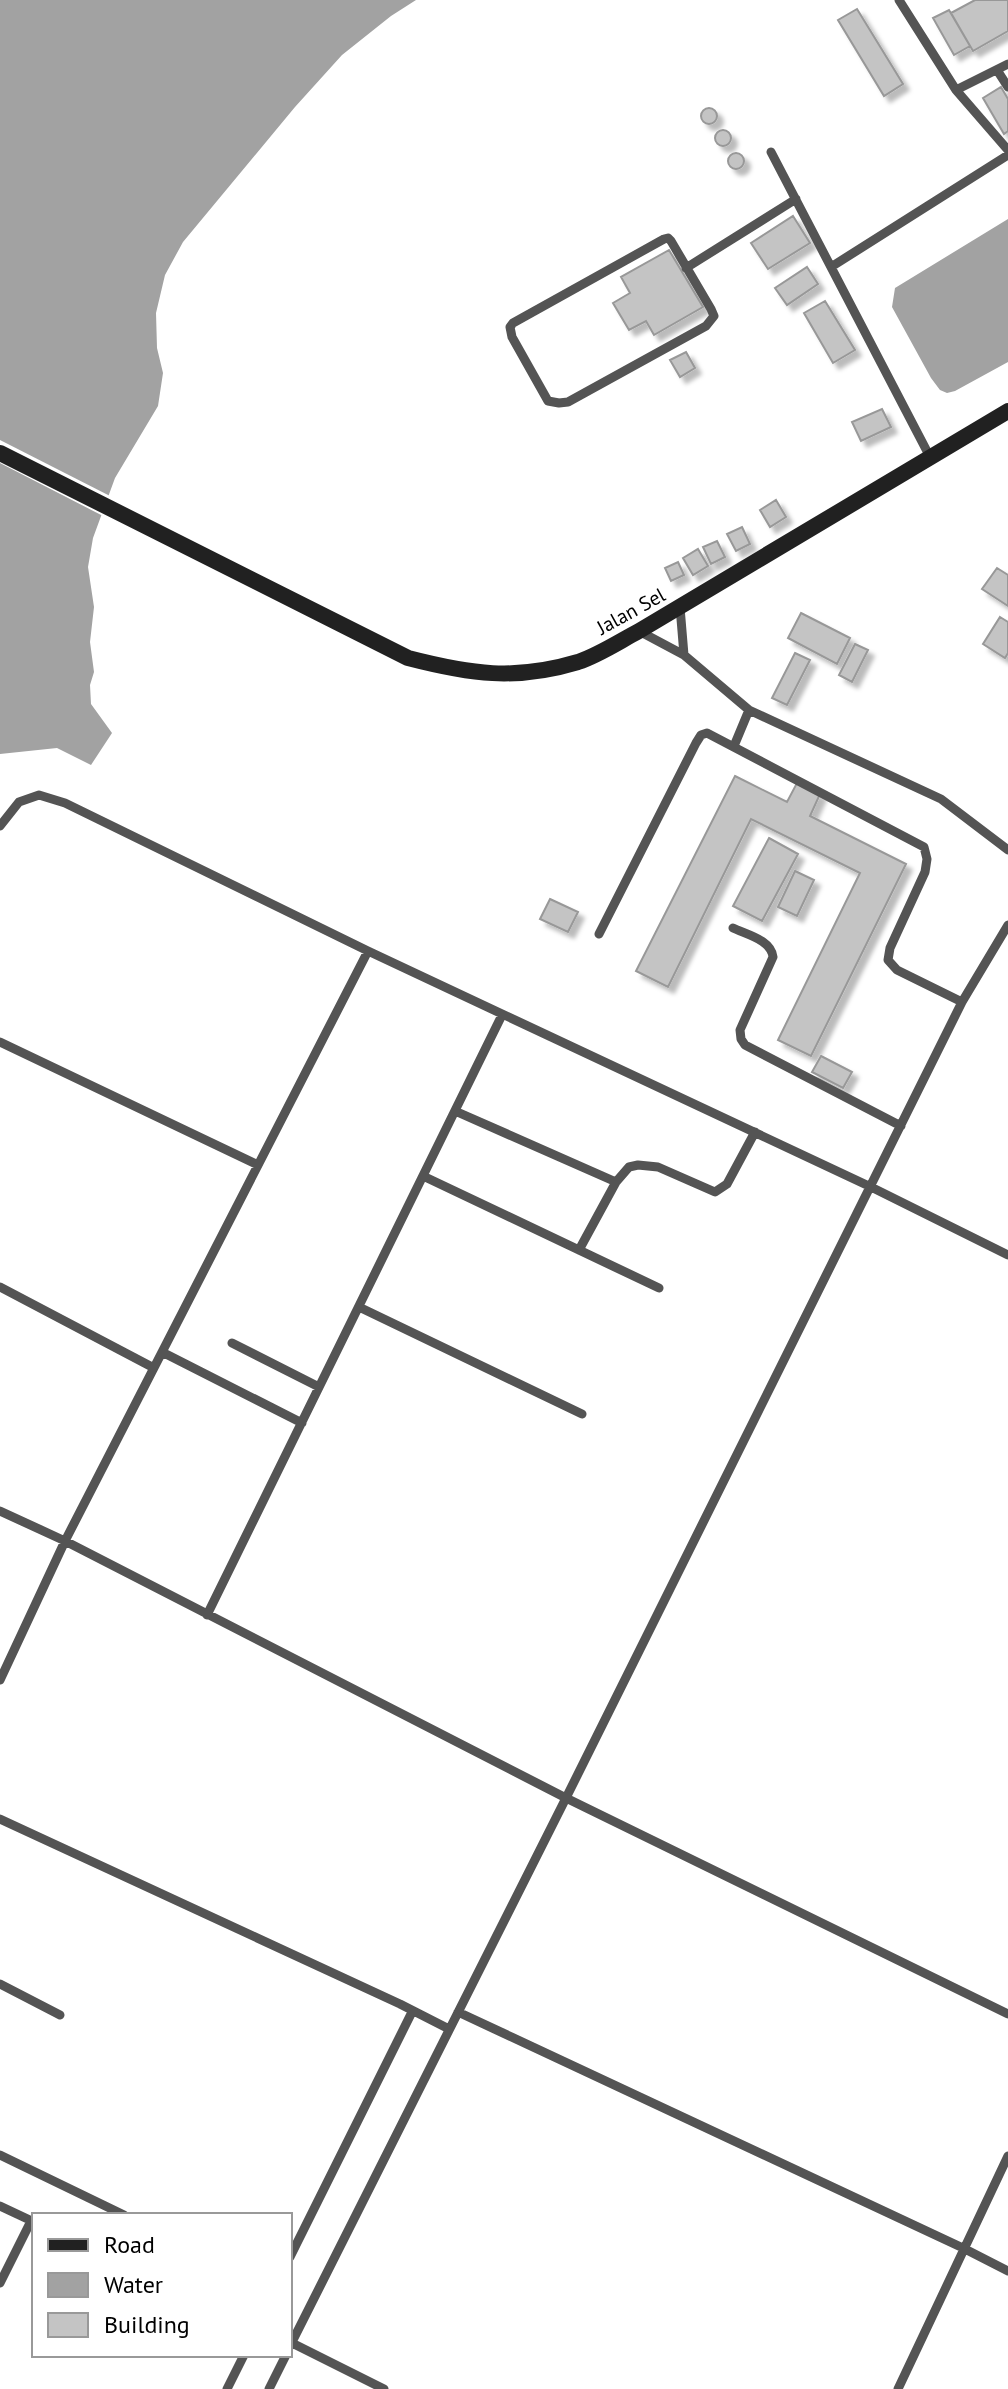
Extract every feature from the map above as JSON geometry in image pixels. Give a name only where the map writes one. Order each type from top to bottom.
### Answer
[{"type":"street","name":"Jalan Sel","points":[[0,453],[408,658],[453,670],[500,675],[581,661],[639,631],[1008,411]]},
{"type":"lane","points":[[831,267],[1008,152],[956,90],[898,0]]},
{"type":"lane","points":[[956,90],[1008,64]]},
{"type":"lane","points":[[997,70],[1008,87]]},
{"type":"lane","points":[[771,152],[930,457]]},
{"type":"lane","points":[[686,268],[796,199]]},
{"type":"lane","points":[[666,238],[671,241],[686,268],[713,313],[706,326],[568,402],[548,401],[512,337],[510,327],[513,323],[666,238]]},
{"type":"lane","points":[[680,607],[684,655]]},
{"type":"lane","points":[[639,631],[684,655],[749,710],[941,799],[1008,850]]},
{"type":"lane","points":[[734,746],[749,710]]},
{"type":"lane","points":[[599,934],[701,735],[707,733],[924,847],[927,859],[925,872],[890,948],[888,960],[897,970],[962,1002]]},
{"type":"lane","points":[[0,826],[19,802],[39,795],[65,803],[368,951],[871,1187],[1008,1255]]},
{"type":"lane","points":[[292,2340],[962,1002],[1008,925]]},
{"type":"lane","points":[[733,928],[769,945],[773,952],[740,1030],[745,1045],[901,1126]]},
{"type":"lane","points":[[0,1680],[65,1541],[368,951]]},
{"type":"lane","points":[[207,1615],[502,1015]]},
{"type":"lane","points":[[0,1042],[258,1165]]},
{"type":"lane","points":[[455,1111],[616,1182]]},
{"type":"lane","points":[[579,1250],[616,1182],[629,1167],[648,1165],[715,1192],[727,1184],[755,1132]]},
{"type":"lane","points":[[423,1176],[659,1288]]},
{"type":"lane","points":[[0,1287],[154,1368]]},
{"type":"lane","points":[[359,1307],[582,1414]]},
{"type":"lane","points":[[232,1343],[319,1387]]},
{"type":"lane","points":[[162,1352],[302,1423]]},
{"type":"lane","points":[[0,1511],[65,1541],[566,1798],[1008,2014]]},
{"type":"lane","points":[[0,1819],[449,2029]]},
{"type":"lane","points":[[0,1984],[60,2015]]},
{"type":"lane","points":[[292,2253],[412,2012]]},
{"type":"lane","points":[[458,2012],[1008,2271]]},
{"type":"lane","points":[[0,2155],[120,2213]]},
{"type":"lane","points":[[898,2389],[1008,2156]]},
{"type":"lane","points":[[0,2206],[32,2221],[0,2283]]},
{"type":"lane","points":[[292,2345],[384,2389]]},
{"type":"lane","points":[[227,2389],[243,2357]]},
{"type":"lane","points":[[269,2389],[285,2357]]},
{"type":"water","points":[[0,0],[416,0],[342,55],[183,242],[165,275],[156,313],[157,348],[163,373],[158,406],[115,478],[93,538],[88,567],[94,607],[90,642],[94,672],[90,685],[91,704],[112,733],[91,765],[57,748],[0,754]]},
{"type":"water","points":[[1008,219],[1008,362],[947,393],[940,390],[931,378],[892,307],[895,288]]},
{"type":"pier","points":[[0,440],[112,497],[105,517],[0,463]]},
{"type":"building","points":[[975,0],[1008,0],[1008,31],[973,51],[951,13]]},
{"type":"building","points":[[857,9],[903,84],[884,96],[838,20]]},
{"type":"building","points":[[949,10],[970,46],[954,55],[933,18]]},
{"type":"building","points":[[1001,87],[1008,99],[1008,131],[1004,134],[983,98]]},
{"type":"building","points":[[709,108],[715,110],[715,122],[709,124],[703,122],[701,116],[703,110]]},
{"type":"building","points":[[723,130],[729,132],[729,144],[723,146],[717,144],[715,138],[717,132]]},
{"type":"building","points":[[733,153],[739,153],[744,161],[742,167],[733,169],[728,164],[728,158]]},
{"type":"building","points":[[793,216],[810,243],[768,269],[751,243]]},
{"type":"building","points":[[669,250],[703,307],[654,335],[646,321],[629,330],[613,303],[630,293],[621,277]]},
{"type":"building","points":[[807,267],[818,284],[787,305],[775,288]]},
{"type":"building","points":[[825,301],[855,350],[833,363],[804,313]]},
{"type":"building","points":[[686,352],[695,368],[680,377],[670,360]]},
{"type":"building","points":[[882,409],[891,427],[861,441],[852,422]]},
{"type":"building","points":[[776,500],[786,517],[770,527],[760,510]]},
{"type":"building","points":[[742,527],[750,544],[736,551],[727,534]]},
{"type":"building","points":[[717,541],[725,557],[711,564],[703,547]]},
{"type":"building","points":[[698,549],[708,566],[693,575],[683,558]]},
{"type":"building","points":[[678,562],[684,575],[671,581],[665,568]]},
{"type":"building","points":[[997,568],[1008,575],[1008,606],[982,589]]},
{"type":"building","points":[[801,613],[850,638],[837,664],[788,638]]},
{"type":"building","points":[[1000,617],[1008,622],[1008,653],[1005,658],[983,644]]},
{"type":"building","points":[[855,644],[868,650],[852,682],[839,675]]},
{"type":"building","points":[[795,653],[810,660],[787,705],[772,698]]},
{"type":"building","points":[[735,776],[787,802],[797,783],[820,794],[810,816],[906,864],[811,1056],[778,1040],[860,873],[751,819],[668,987],[636,971]]},
{"type":"building","points":[[769,838],[798,854],[762,921],[733,906]]},
{"type":"building","points":[[795,871],[814,880],[797,916],[778,907]]},
{"type":"building","points":[[550,899],[578,912],[568,932],[540,919]]},
{"type":"building","points":[[821,1056],[852,1072],[843,1088],[812,1072]]}]
